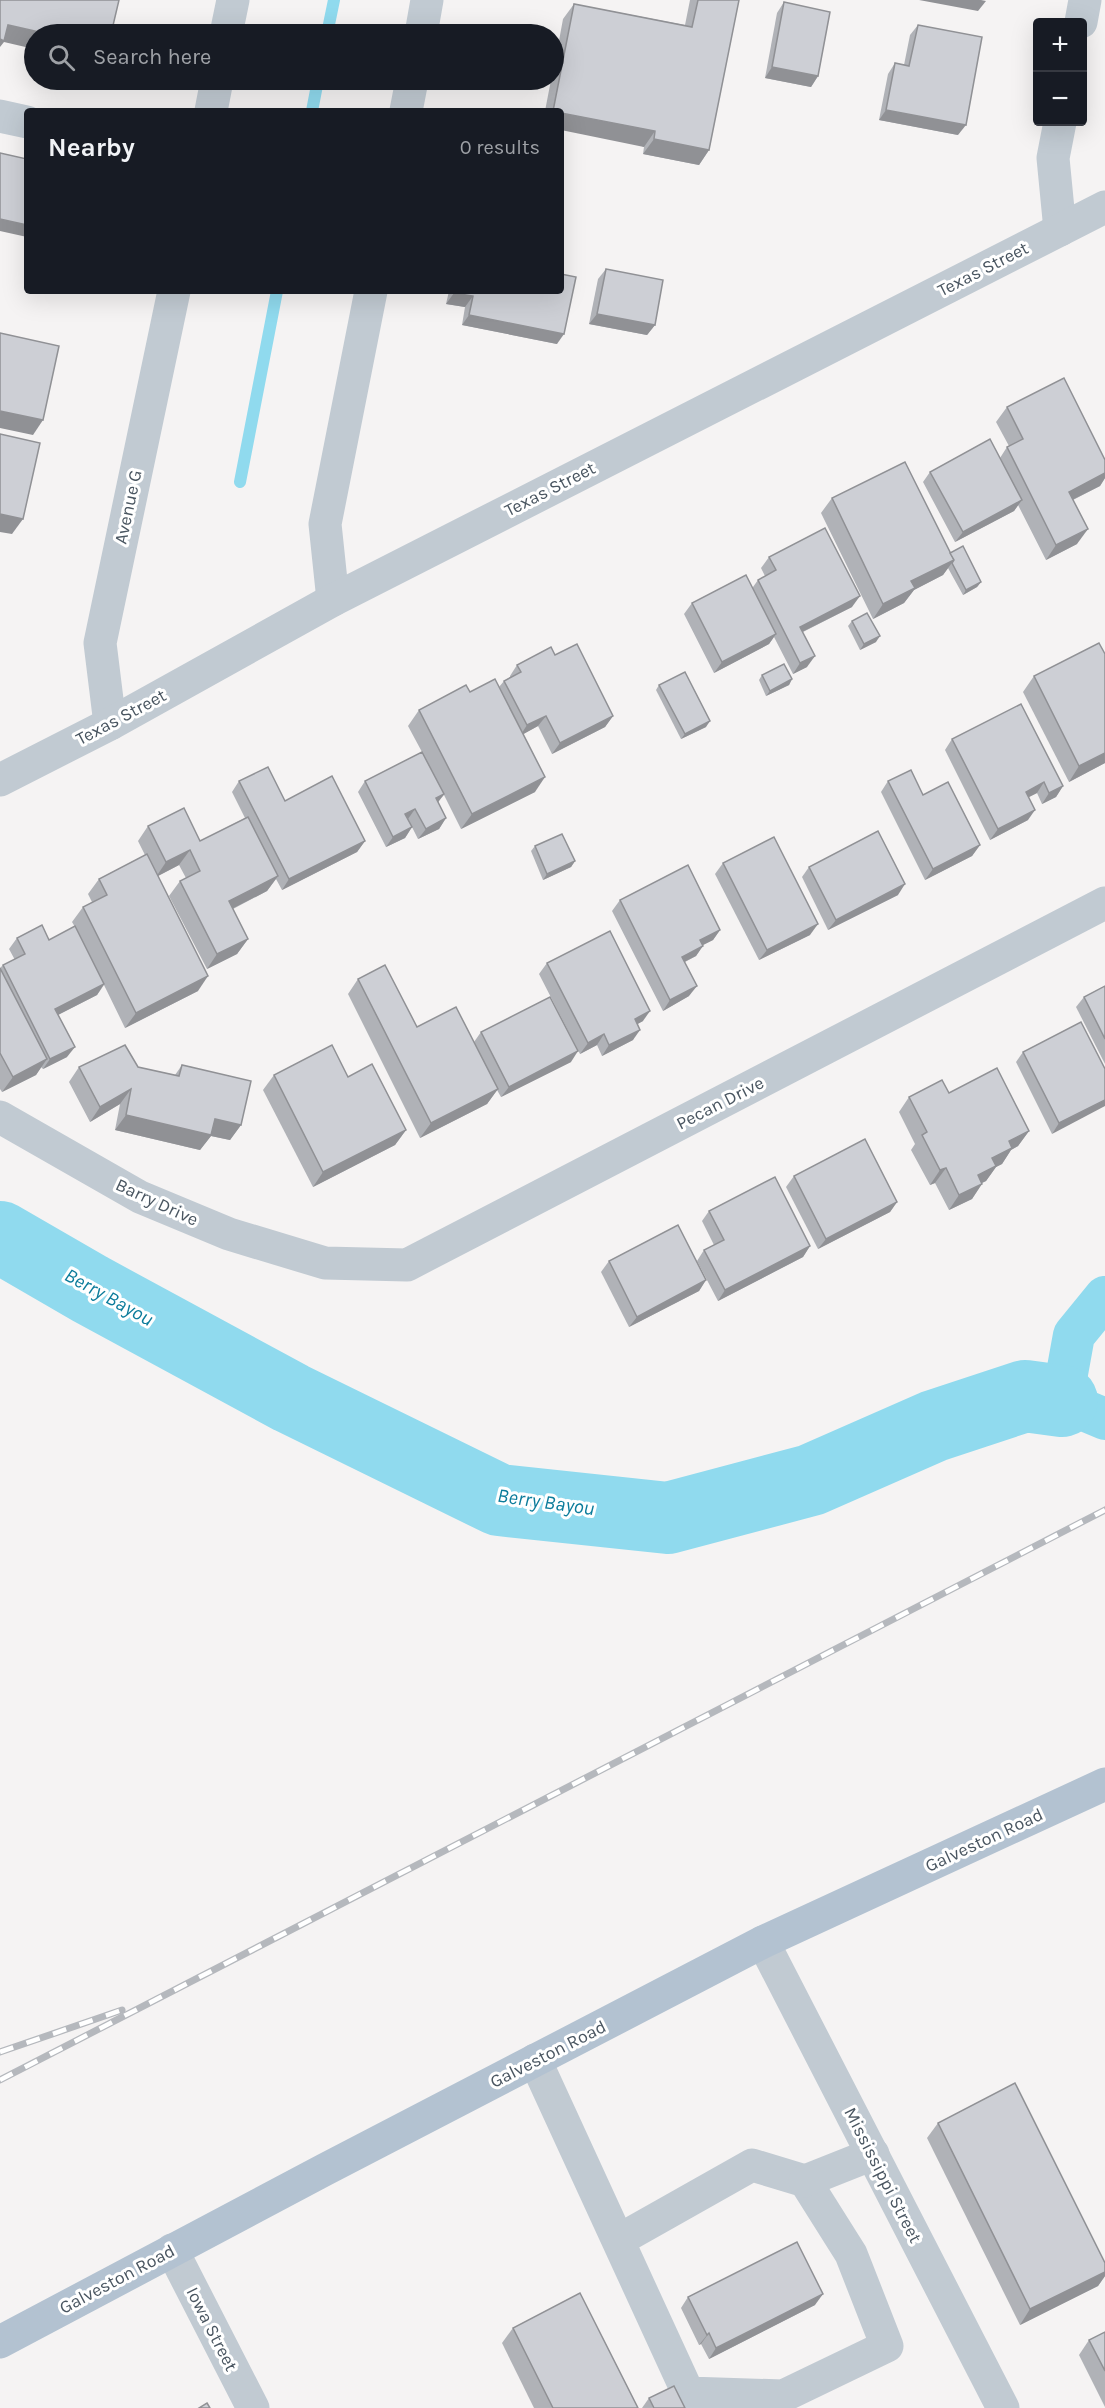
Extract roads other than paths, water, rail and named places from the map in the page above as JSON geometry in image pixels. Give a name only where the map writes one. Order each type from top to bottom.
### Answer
[{"type":"main road","name":"Galveston Road","points":[[0,2342],[763,1942],[1105,1784]]},
{"type":"street","points":[[228,24],[233,0]]},
{"type":"street","points":[[423,24],[427,0]]},
{"type":"street","points":[[1082,18],[1085,0]]},
{"type":"street","points":[[212,108],[215,90]]},
{"type":"street","points":[[407,108],[410,90]]},
{"type":"street","points":[[0,116],[24,121]]},
{"type":"street","points":[[1059,126],[1053,158],[1059,230]]},
{"type":"street","name":"Texas Street","points":[[0,780],[110,724],[333,600],[1105,207]]},
{"type":"street","name":"Avenue G","points":[[110,724],[100,643],[173,294]]},
{"type":"street","points":[[333,600],[325,524],[370,294]]},
{"type":"street","name":"Pecan Drive","points":[[325,1263],[407,1265],[1105,903]]},
{"type":"street","name":"Barry Drive","points":[[0,1117],[140,1197],[229,1234],[325,1263]]},
{"type":"street","name":"Mississippi Street","points":[[763,1942],[1003,2408]]},
{"type":"street","points":[[535,2060],[688,2393],[783,2396],[887,2346],[851,2254],[805,2181]]},
{"type":"street","points":[[619,2240],[752,2165],[805,2181],[873,2154]]},
{"type":"street","name":"Iowa Street","points":[[172,2250],[253,2408]]},
{"type":"waterway","points":[[329,24],[334,0]]},
{"type":"waterway","points":[[313,108],[316,90]]},
{"type":"waterway","points":[[240,482],[276,294]]},
{"type":"waterway","name":"Berry Bayou","points":[[0,1237],[90,1289],[291,1398],[499,1500],[668,1518],[811,1480],[934,1426],[1025,1396],[1062,1401]]},
{"type":"waterway","points":[[1105,1297],[1074,1335],[1062,1401],[1105,1419]]},
{"type":"railway","points":[[0,2080],[1105,1510]]},
{"type":"railway","points":[[0,2052],[122,2010]]}]
